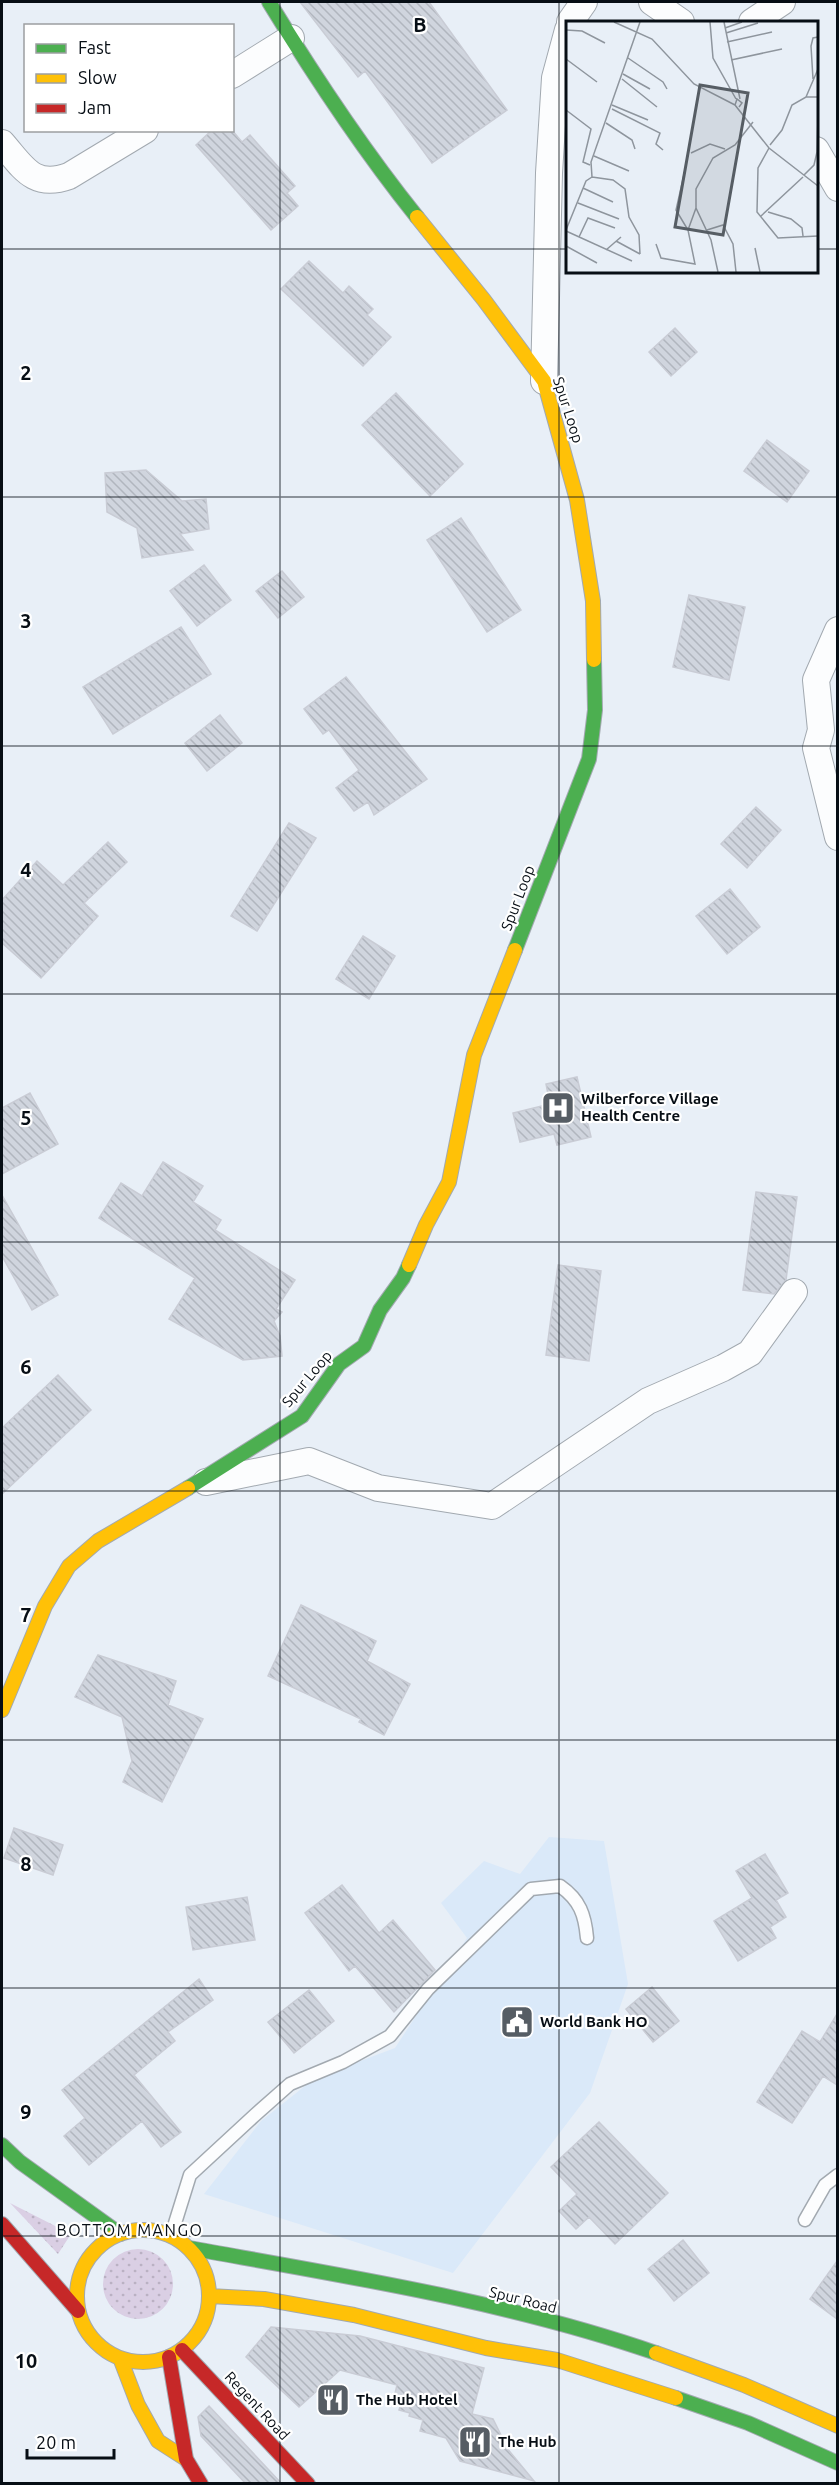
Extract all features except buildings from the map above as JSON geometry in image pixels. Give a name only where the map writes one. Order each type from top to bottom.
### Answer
[{"type":"main road","name":"Spur Loop","points":[[2,1710],[45,1606],[69,1566],[98,1541],[194,1485],[302,1416],[339,1364],[364,1346],[380,1310],[403,1278],[426,1225],[449,1182],[474,1055],[589,759],[595,710],[592,602],[577,500],[544,381],[484,300],[395,190],[269,2]]},
{"type":"main road","points":[[2,2145],[20,2162],[120,2234]]},
{"type":"main road","points":[[2,2224],[78,2312],[88,2334],[105,2351],[120,2358],[136,2362],[153,2361],[169,2357],[182,2350],[201,2327],[207,2314],[208,2281],[201,2263],[189,2248],[171,2236],[154,2231],[137,2230],[120,2234],[100,2246],[84,2264],[78,2280],[76,2296],[78,2312]]},
{"type":"main road","name":"Spur Road","points":[[189,2248],[386,2285],[559,2343],[711,2372],[837,2426]]},
{"type":"main road","name":"Spur Road","points":[[209,2296],[264,2299],[342,2313],[486,2348],[559,2343],[606,2374],[748,2422],[837,2463]]},
{"type":"main road","name":"Regent Road","points":[[182,2350],[308,2484]]},
{"type":"main road","points":[[169,2357],[186,2459],[201,2484]]},
{"type":"main road","points":[[120,2358],[138,2405],[158,2440],[186,2459]]},
{"type":"street","points":[[571,21],[584,2]]},
{"type":"street","points":[[652,2],[680,21]]},
{"type":"street","points":[[754,21],[782,2]]},
{"type":"street","points":[[544,381],[549,173],[555,78],[566,34]]},
{"type":"street","points":[[234,74],[291,38]]},
{"type":"street","points":[[2,143],[33,177],[58,180],[69,176],[142,132]]},
{"type":"street","points":[[818,154],[837,188]]},
{"type":"street","points":[[837,630],[816,680],[821,730],[816,748],[837,837]]},
{"type":"street","points":[[194,1485],[309,1461],[378,1488],[492,1506],[648,1401],[723,1368],[750,1353],[794,1292]]},
{"type":"lane","points":[[171,2236],[190,2175],[290,2084],[344,2062],[390,2036],[428,1989],[531,1889],[560,1886],[572,1894],[585,1915],[587,1938]]},
{"type":"lane","points":[[806,2220],[825,2185],[837,2175]]},
{"type":"shaded area","points":[[549,1837],[604,1841],[628,1984],[590,2093],[453,2273],[204,2194],[261,2121],[315,2078],[395,2048],[467,1938],[441,1903],[484,1861],[520,1874]]},
{"type":"shaded area","points":[[10,2203],[71,2234],[58,2254]]},
{"type":"shaded area","points":[[138,2249],[151,2252],[163,2259],[170,2271],[173,2284],[170,2297],[163,2309],[151,2316],[138,2319],[125,2316],[113,2309],[106,2297],[103,2284],[106,2271],[113,2259],[125,2252]]},
{"type":"traffic: fast","points":[[269,2],[340,112],[417,217]]},
{"type":"traffic: fast","points":[[515,950],[589,759],[595,710],[594,660]]},
{"type":"traffic: fast","points":[[188,1488],[302,1416],[339,1364],[364,1346],[380,1310],[403,1278],[409,1265]]},
{"type":"traffic: fast","points":[[2,2145],[20,2162],[120,2234]]},
{"type":"traffic: fast","points":[[189,2248],[483,2304],[656,2353]]},
{"type":"traffic: fast","points":[[676,2398],[748,2423],[838,2463]]},
{"type":"traffic: slow","points":[[417,217],[484,300],[544,381],[577,500],[593,601],[594,660]]},
{"type":"traffic: slow","points":[[409,1265],[426,1225],[449,1182],[474,1055],[515,950]]},
{"type":"traffic: slow","points":[[2,1710],[45,1606],[69,1566],[98,1541],[188,1488]]},
{"type":"traffic: slow","points":[[143,2230],[168,2235],[190,2249],[204,2271],[209,2296],[204,2321],[190,2343],[168,2357],[143,2362],[118,2357],[96,2343],[82,2321],[77,2296],[82,2271],[96,2249],[118,2235],[143,2230]]},
{"type":"traffic: slow","points":[[209,2296],[264,2299],[354,2315],[486,2348],[557,2360],[676,2398]]},
{"type":"traffic: slow","points":[[656,2353],[744,2385],[838,2426]]},
{"type":"traffic: slow","points":[[120,2358],[138,2405],[158,2441],[186,2459]]},
{"type":"traffic: jam","points":[[2,2224],[78,2311]]},
{"type":"traffic: jam","points":[[182,2350],[308,2484]]},
{"type":"traffic: jam","points":[[169,2357],[186,2459],[201,2484]]},
{"type":"place","name":"Wilberforce Village Health Centre","points":[[558,1108]]},
{"type":"place","name":"World Bank HO","points":[[517,2022]]},
{"type":"place","name":"The Hub Hotel","points":[[333,2400]]},
{"type":"place","name":"The Hub","points":[[475,2442]]},
{"type":"district","name":"BOTTOM MANGO","points":[[130,2230]]}]
